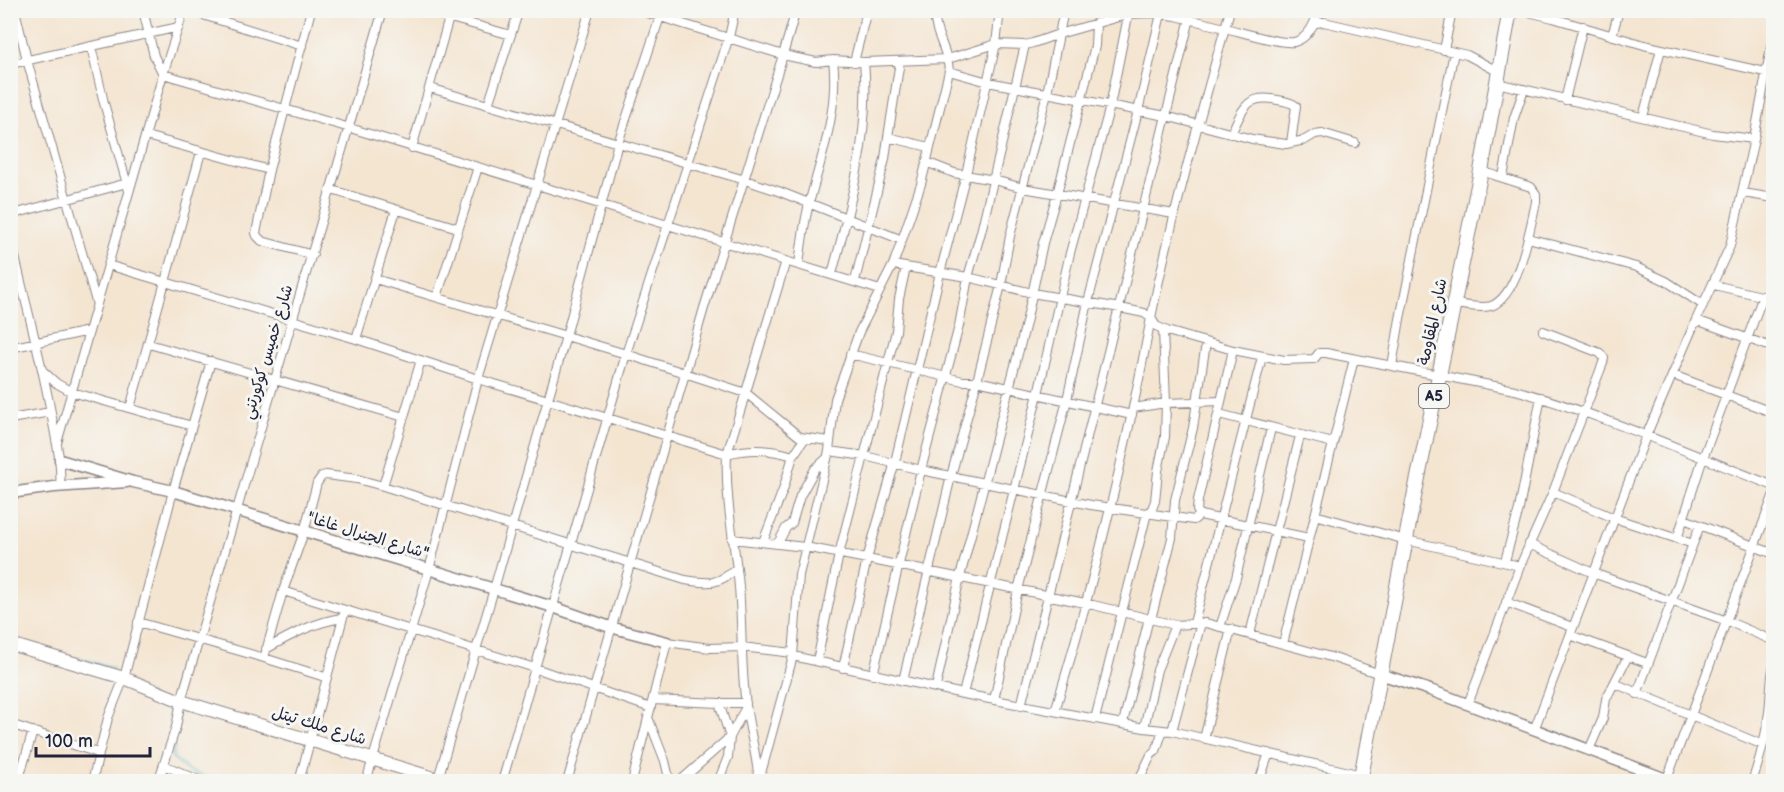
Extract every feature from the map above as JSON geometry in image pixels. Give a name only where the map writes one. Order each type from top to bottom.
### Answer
[{"type":"highway","name":"شارع المقاومة","points":[[1361,778],[1438,375],[1481,171],[1510,10]]},
{"type":"main road","name":"شارع ملك تيتل","points":[[10,644],[124,678],[181,701],[441,780]]},
{"type":"street","points":[[15,10],[27,60],[97,305]]},
{"type":"street","points":[[143,10],[154,56],[164,74],[602,204],[667,226],[880,290]]},
{"type":"street","points":[[57,444],[128,187],[185,10],[302,46]]},
{"type":"street","points":[[311,10],[256,227],[257,236],[262,241],[313,255]]},
{"type":"street","name":"شارع خميس كوكورتني","points":[[158,782],[176,727],[181,701],[383,10]]},
{"type":"street","points":[[422,10],[511,35]]},
{"type":"street","points":[[488,105],[519,10]]},
{"type":"street","points":[[366,782],[429,570],[478,379],[590,10]]},
{"type":"street","points":[[638,10],[783,55],[816,62],[948,59],[977,48],[996,44],[1025,45],[1129,12],[1191,14],[1225,28],[1295,42],[1301,39],[1316,23],[1318,10]]},
{"type":"street","points":[[502,782],[626,354],[729,37],[735,10]]},
{"type":"street","points":[[567,782],[610,627],[796,10]]},
{"type":"street","points":[[854,62],[867,10]]},
{"type":"street","points":[[759,781],[793,654],[797,593],[805,547],[828,455],[835,399],[850,354],[893,265],[914,206],[949,71],[948,59],[937,36],[934,10]]},
{"type":"street","points":[[843,668],[867,559],[894,462],[988,82],[1000,10]]},
{"type":"street","points":[[903,681],[951,476],[1001,285],[1010,236],[1047,93],[1064,10]]},
{"type":"street","points":[[1055,711],[1073,653],[1111,507],[1174,214],[1230,10]]},
{"type":"street","points":[[1444,50],[1452,10]]},
{"type":"street","points":[[1520,10],[1542,13],[1661,49],[1769,73]]},
{"type":"street","points":[[1612,36],[1619,10]]},
{"type":"street","points":[[963,694],[1038,394],[1070,253],[1110,106],[1129,12]]},
{"type":"street","points":[[994,700],[1018,590],[1067,400],[1088,302],[1161,14]]},
{"type":"street","points":[[1021,706],[1191,14]]},
{"type":"street","points":[[441,780],[475,649],[566,336],[618,143],[660,17]]},
{"type":"street","points":[[412,148],[449,18]]},
{"type":"street","points":[[1316,23],[1324,22],[1454,52],[1476,59],[1498,78],[1524,89],[1565,100],[1713,134],[1754,139]]},
{"type":"street","points":[[936,687],[960,577],[1032,293],[1042,243],[1095,46],[1096,24]]},
{"type":"street","points":[[1565,100],[1582,26]]},
{"type":"street","points":[[10,64],[178,27]]},
{"type":"street","points":[[1534,730],[1646,436],[1730,246],[1769,73],[1773,31]]},
{"type":"street","points":[[873,675],[921,470],[959,326],[968,277],[1017,86],[1025,45]]},
{"type":"street","points":[[91,46],[104,103],[128,187]]},
{"type":"street","points":[[1643,117],[1661,49]]},
{"type":"street","points":[[1392,366],[1454,52]]},
{"type":"street","points":[[799,264],[809,203],[829,129],[835,80],[833,60]]},
{"type":"street","points":[[855,281],[885,159],[900,61]]},
{"type":"street","points":[[832,274],[847,218],[865,119],[864,62]]},
{"type":"street","points":[[949,71],[988,82],[1166,116],[1231,134],[1280,144],[1305,140],[1319,133],[1355,144]]},
{"type":"street","points":[[430,88],[745,180],[902,240]]},
{"type":"street","points":[[1503,177],[1514,118],[1524,89]]},
{"type":"street","points":[[1231,134],[1248,104],[1265,97],[1291,102],[1296,106],[1291,143]]},
{"type":"street","points":[[146,136],[269,170]]},
{"type":"street","points":[[888,137],[929,147]]},
{"type":"street","points":[[130,408],[201,152]]},
{"type":"street","points":[[926,162],[954,173],[1023,188],[1144,211],[1174,214]]},
{"type":"street","points":[[437,297],[478,167]]},
{"type":"street","points":[[1454,304],[1488,307],[1496,303],[1510,287],[1528,238],[1536,194],[1531,187],[1481,171]]},
{"type":"street","points":[[10,214],[67,199],[128,187]]},
{"type":"street","points":[[332,190],[458,228]]},
{"type":"street","points":[[1743,192],[1773,198]]},
{"type":"street","points":[[357,339],[396,210]]},
{"type":"street","points":[[10,234],[44,372],[60,460],[60,487]]},
{"type":"street","points":[[1528,238],[1636,267],[1666,281],[1703,305]]},
{"type":"street","points":[[759,781],[746,705],[742,619],[726,471],[727,454],[786,261]]},
{"type":"street","points":[[108,265],[357,339],[478,379],[727,454],[744,450],[760,450],[794,456]]},
{"type":"street","points":[[893,265],[968,277],[1032,293],[1144,313],[1163,330],[1262,357],[1284,360],[1314,359],[1319,353],[1326,353],[1487,384],[1541,398],[1584,413],[1773,486]]},
{"type":"street","points":[[817,661],[839,554],[896,331],[898,299],[906,267]]},
{"type":"street","points":[[375,279],[626,354],[746,393],[796,434],[804,438],[829,441]]},
{"type":"street","points":[[10,283],[20,281]]},
{"type":"street","points":[[1714,285],[1773,299]]},
{"type":"street","points":[[1677,539],[1703,458],[1763,296]]},
{"type":"street","points":[[1696,320],[1773,348]]},
{"type":"street","points":[[1095,719],[1147,513],[1152,509],[1155,501],[1165,437],[1163,330]]},
{"type":"street","points":[[10,348],[88,331]]},
{"type":"street","points":[[1468,704],[1520,566],[1553,492],[1604,363],[1604,358],[1600,353],[1543,331]]},
{"type":"street","points":[[1123,723],[1172,538],[1173,516],[1193,428],[1206,343]]},
{"type":"street","points":[[149,344],[404,417]]},
{"type":"street","points":[[1200,515],[1197,507],[1233,350]]},
{"type":"street","points":[[850,354],[1094,407],[1133,412],[1166,403],[1221,401]]},
{"type":"street","points":[[1138,782],[1151,755],[1156,751],[1168,730],[1197,623],[1220,519],[1262,357]]},
{"type":"street","points":[[1283,644],[1354,359]]},
{"type":"street","points":[[383,486],[422,360]]},
{"type":"street","points":[[92,782],[108,718],[124,678],[173,490],[211,361]]},
{"type":"street","points":[[44,372],[56,383],[72,392],[192,426]]},
{"type":"street","points":[[1672,375],[1773,413]]},
{"type":"street","points":[[1505,561],[1519,509],[1541,398]]},
{"type":"street","points":[[10,419],[51,412]]},
{"type":"street","points":[[1219,414],[1333,443]]},
{"type":"street","points":[[1220,627],[1249,526],[1271,428]]},
{"type":"street","points":[[1250,634],[1300,436]]},
{"type":"street","points":[[763,542],[794,456],[804,438]]},
{"type":"street","points":[[778,543],[786,528],[792,523],[800,496],[815,469],[828,455],[865,456],[1072,501],[1194,520],[1200,515]]},
{"type":"street","name":"\"شارع الجنرال غاغا\"","points":[[60,460],[133,482],[173,490],[610,627],[667,642]]},
{"type":"street","points":[[265,653],[283,591],[304,532],[317,483],[322,476],[329,474],[383,486],[447,505],[685,580],[711,583],[723,580],[737,568]]},
{"type":"street","points":[[10,493],[133,482]]},
{"type":"street","points":[[1553,492],[1614,518],[1693,544]]},
{"type":"street","points":[[732,539],[805,547],[899,565],[1085,603],[1175,625],[1197,623],[1231,629],[1380,674],[1468,704],[1670,780],[1691,716],[1773,494]]},
{"type":"street","points":[[1200,515],[1309,538]]},
{"type":"street","points":[[1315,515],[1406,540],[1520,566]]},
{"type":"street","points":[[1684,519],[1773,554]]},
{"type":"street","points":[[1637,694],[1700,525]]},
{"type":"street","points":[[1529,544],[1593,573],[1727,621],[1773,641]]},
{"type":"street","points":[[283,591],[344,614],[411,630],[652,704],[746,705]]},
{"type":"street","points":[[1506,602],[1647,663]]},
{"type":"street","points":[[265,653],[299,630],[344,614]]},
{"type":"street","points":[[299,782],[325,677],[344,614]]},
{"type":"street","points":[[138,622],[199,639],[265,653],[325,677]]},
{"type":"street","points":[[1144,728],[1157,670],[1175,625]]},
{"type":"street","points":[[1203,740],[1231,629]]},
{"type":"street","points":[[632,782],[667,642],[710,648],[742,647],[793,654],[873,675],[1021,706],[1144,728],[1168,730],[1203,740],[1269,753],[1361,778]]},
{"type":"street","points":[[1589,750],[1603,718],[1606,699],[1628,656]]},
{"type":"street","points":[[1752,782],[1771,712],[1769,686],[1773,665]]},
{"type":"street","points":[[1614,683],[1763,745]]},
{"type":"street","points":[[719,703],[730,737]]},
{"type":"street","points":[[718,782],[728,757],[730,737],[746,705]]},
{"type":"street","points":[[648,720],[665,761],[670,782]]},
{"type":"street","points":[[10,724],[98,753]]},
{"type":"street","points":[[18,782],[33,731]]},
{"type":"street","points":[[679,782],[730,737]]},
{"type":"street","points":[[1259,782],[1269,753]]},
{"type":"street","points":[[164,765],[202,782]]},
{"type":"waterway","points":[[79,658],[113,669]]},
{"type":"waterway","points":[[147,694],[172,712],[174,720]]},
{"type":"waterway","points":[[174,746],[172,757],[188,771],[220,782]]}]
